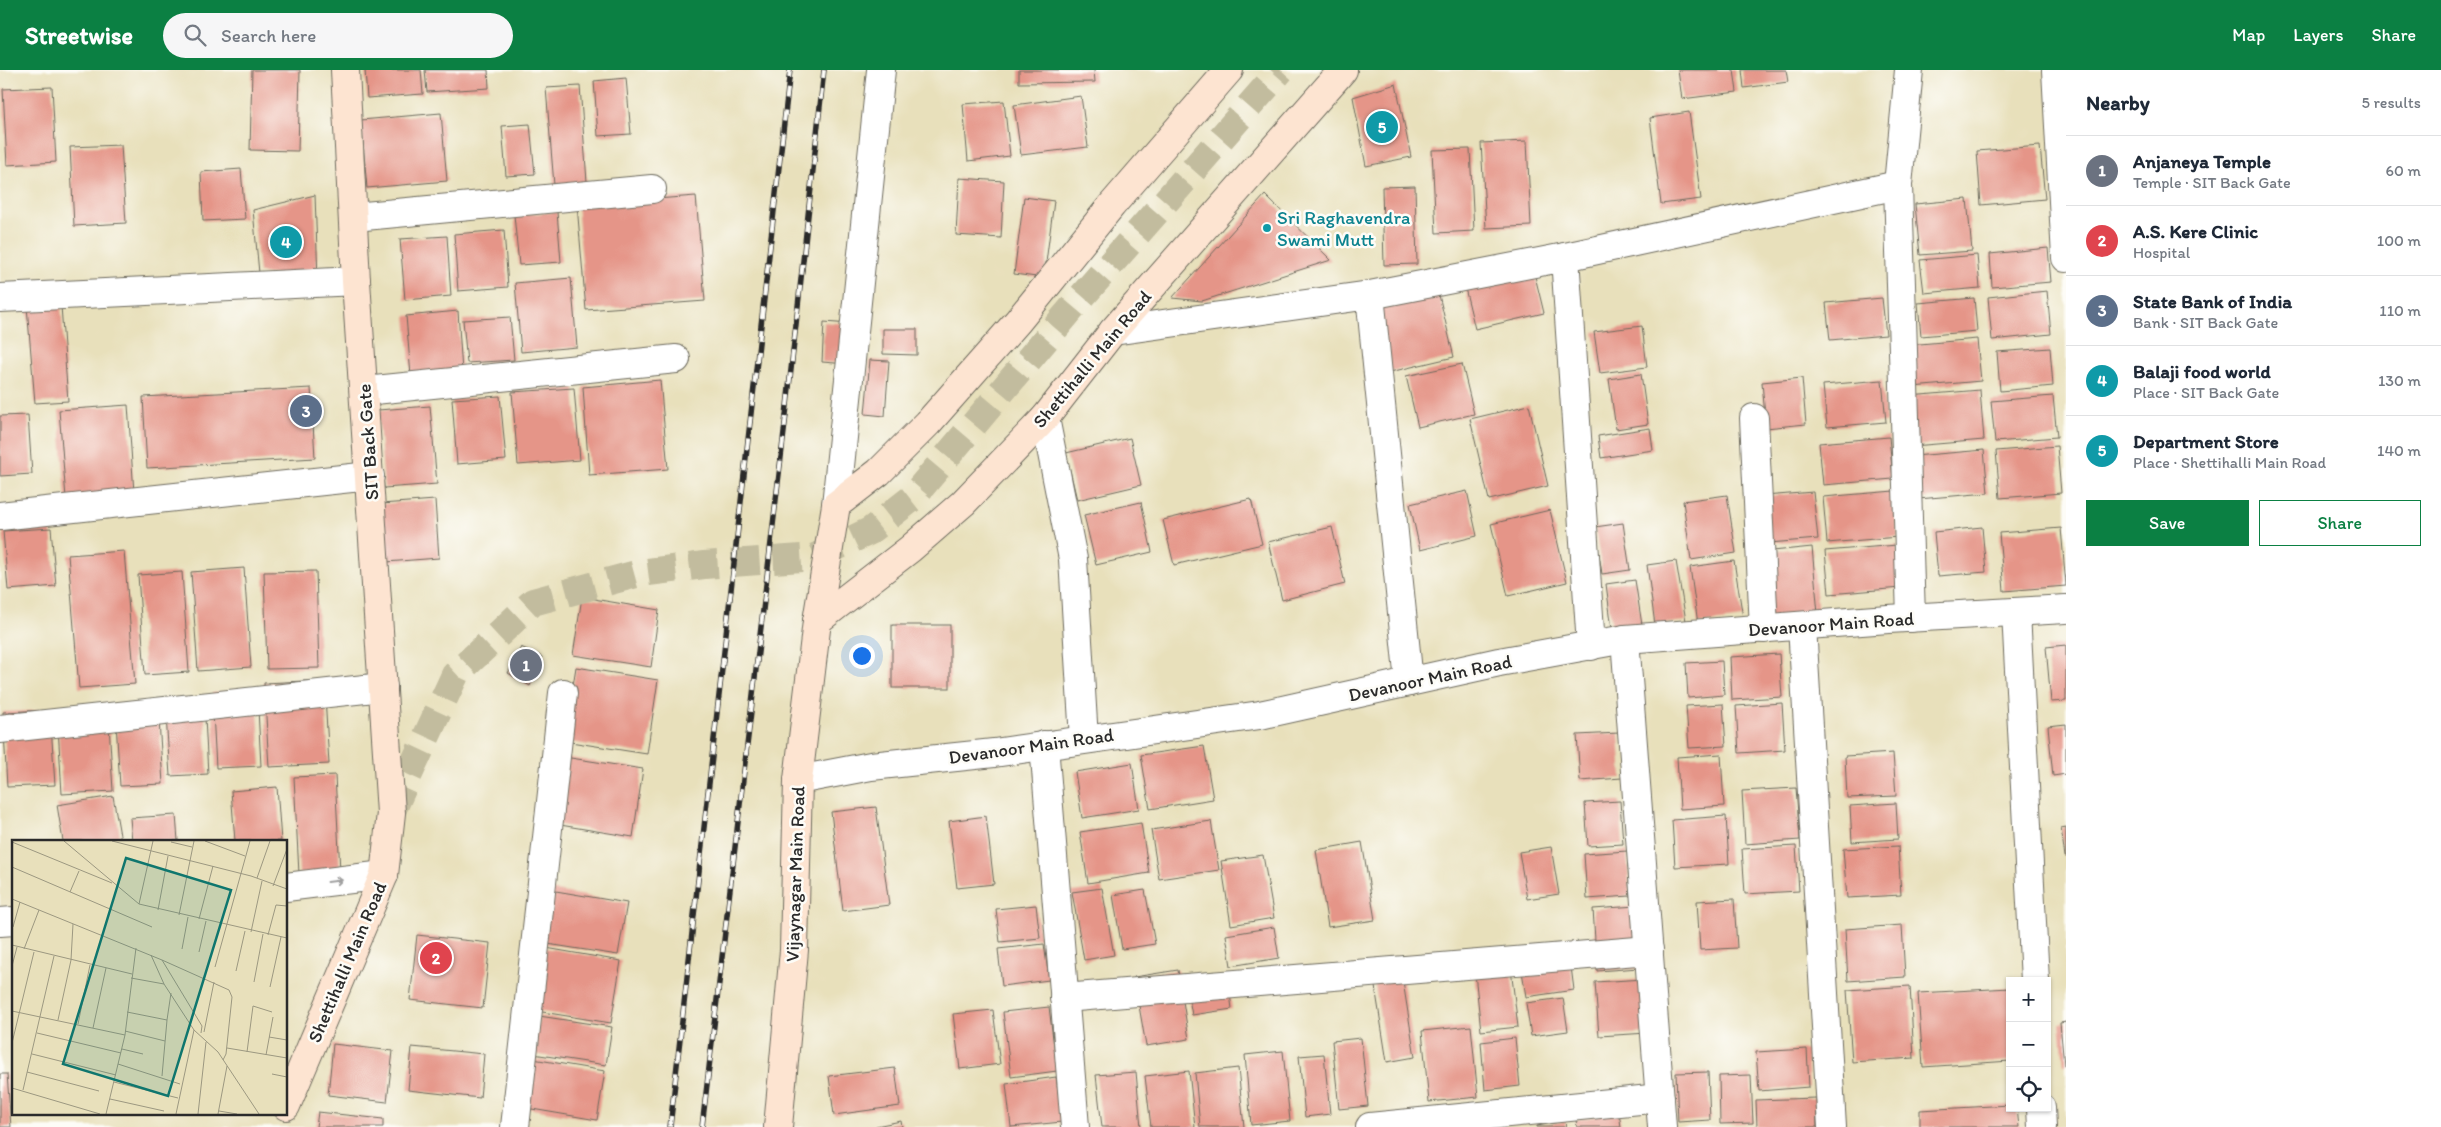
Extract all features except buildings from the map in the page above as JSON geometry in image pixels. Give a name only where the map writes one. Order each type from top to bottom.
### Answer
[{"type":"main road","name":"SIT Back Gate","points":[[345,70],[356,281],[365,391],[391,813]]},
{"type":"main road","points":[[836,505],[879,472],[928,423],[1018,321],[1112,205],[1229,70]]},
{"type":"main road","name":"Shettihalli Main Road","points":[[817,621],[910,549],[964,503],[1045,418],[1113,331],[1343,70]]},
{"type":"main road","name":"Vijaynagar Main Road","points":[[778,1127],[794,950],[798,780],[817,621],[836,505]]},
{"type":"main road","name":"Shettihalli Main Road","points":[[288,1101],[384,875],[391,813]]},
{"type":"main road","points":[[277,1127],[283,1114]]},
{"type":"street","points":[[836,505],[881,70]]},
{"type":"street","points":[[1910,70],[1898,185],[1911,618]]},
{"type":"street","points":[[2056,70],[2066,258]]},
{"type":"street","points":[[1113,331],[1370,295],[1565,257],[1898,185]]},
{"type":"street","points":[[354,217],[652,189]]},
{"type":"street","points":[[1565,257],[1591,646]]},
{"type":"street","points":[[0,298],[356,281]]},
{"type":"street","points":[[1370,295],[1409,682]]},
{"type":"street","points":[[365,391],[676,358]]},
{"type":"street","points":[[1045,418],[1073,559],[1084,739]]},
{"type":"street","points":[[1754,418],[1764,629]]},
{"type":"street","points":[[0,516],[370,476]]},
{"type":"street","name":"Devanoor Main Road","points":[[798,780],[871,766],[994,753],[1260,715],[1498,662],[1625,639],[1911,618],[2066,609]]},
{"type":"street","points":[[2016,612],[2035,977]]},
{"type":"street","points":[[1802,626],[1832,1127]]},
{"type":"street","points":[[1625,639],[1662,1127]]},
{"type":"street","points":[[0,729],[383,687]]},
{"type":"street","points":[[515,1127],[563,693]]},
{"type":"street","points":[[1044,745],[1075,1127]]},
{"type":"street","points":[[288,887],[384,875]]},
{"type":"street","points":[[1064,998],[1649,950]]},
{"type":"street","points":[[1370,1127],[1660,1098]]},
{"type":"street","points":[[2041,1112],[2042,1127]]},
{"type":"tunnel","points":[[391,813],[455,675],[533,602],[640,573],[704,565],[815,557],[870,531],[911,499],[1078,301],[1281,70]]},
{"type":"railway","points":[[670,1127],[790,70]]},
{"type":"railway","points":[[702,1127],[786,415],[824,70]]},
{"type":"place","name":"Department Store","points":[[1382,127]]},
{"type":"place","name":"Sri Raghavendra Swami Mutt","points":[[1267,228]]},
{"type":"place","name":"Balaji food world","points":[[286,242]]},
{"type":"place","name":"State Bank of India","points":[[306,411]]},
{"type":"place","name":"Anjaneya Temple","points":[[526,665]]},
{"type":"place","name":"A.S. Kere Clinic","points":[[436,958]]}]
